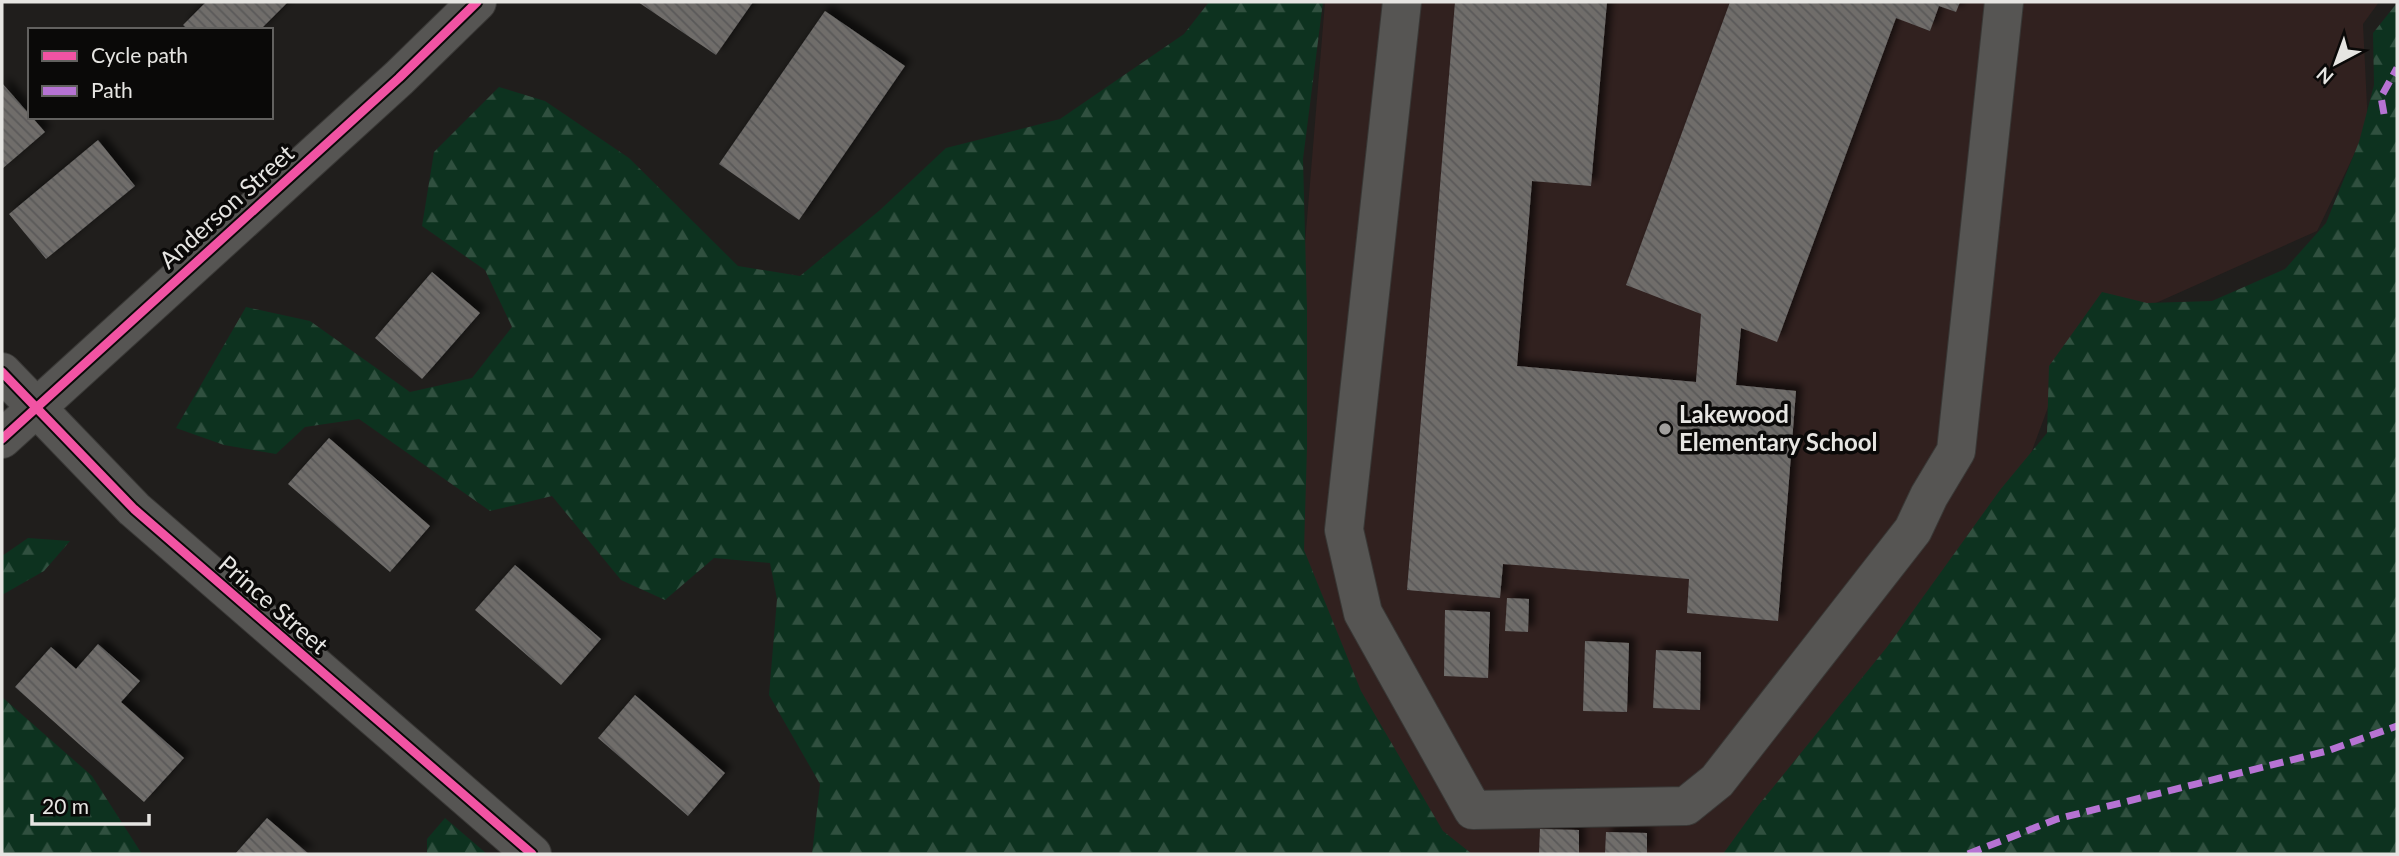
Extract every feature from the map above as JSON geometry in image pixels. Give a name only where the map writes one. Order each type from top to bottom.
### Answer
[{"type":"street","name":"Anderson Street","points":[[2,439],[399,78],[477,2]]},
{"type":"street","points":[[1402,2],[1344,530],[1363,613],[1473,810],[1686,806],[1717,781],[1913,530],[1929,496],[1956,451],[2004,2]]},
{"type":"street","name":"Prince Street","points":[[2,372],[134,509],[532,854]]},
{"type":"shaded area","name":"Lakewood Elementary School","points":[[1325,2],[2379,2],[2363,24],[2368,126],[2317,231],[2073,340],[2007,518],[1754,854],[1438,854],[1281,533]]},
{"type":"green space","points":[[1209,2],[1323,2],[1303,159],[1307,309],[1304,550],[1361,691],[1443,831],[1472,854],[812,854],[820,784],[769,695],[777,599],[770,563],[714,558],[665,600],[621,580],[552,496],[490,511],[359,419],[305,427],[276,454],[224,445],[176,428],[246,307],[310,321],[410,392],[472,378],[512,327],[485,270],[422,226],[434,152],[499,87],[545,101],[629,158],[738,266],[800,276],[880,210],[946,148],[1060,119],[1184,34]]},
{"type":"green space","points":[[2397,3],[2397,854],[1723,854],[1757,807],[1887,647],[2000,490],[2047,433],[2049,366],[2102,292],[2147,303],[2212,301],[2285,269],[2326,223],[2359,142],[2374,85],[2373,33]]},
{"type":"green space","points":[[28,538],[70,541],[44,571],[2,595],[2,556]]},
{"type":"green space","points":[[2,697],[92,776],[142,854],[2,854]]},
{"type":"green space","points":[[445,818],[487,854],[427,854],[427,839]]},
{"type":"building","points":[[206,2],[288,2],[262,28],[186,28],[183,25]]},
{"type":"building","points":[[638,2],[753,2],[716,55]]},
{"type":"building","points":[[1455,2],[1607,2],[1591,186],[1532,181],[1517,366],[1696,382],[1701,314],[1626,285],[1730,2],[1960,2],[1956,12],[1939,6],[1930,31],[1896,18],[1777,342],[1741,328],[1736,385],[1796,391],[1778,621],[1687,613],[1689,579],[1503,564],[1500,598],[1407,590]]},
{"type":"building","points":[[825,11],[905,66],[799,220],[719,164]]},
{"type":"building","points":[[2,83],[28,113],[28,119],[34,119],[45,132],[2,169]]},
{"type":"building","points":[[98,140],[135,186],[46,259],[9,214]]},
{"type":"building","points":[[432,272],[480,313],[422,379],[375,338]]},
{"type":"building","points":[[329,438],[430,526],[390,572],[288,484]]},
{"type":"building","points":[[515,565],[601,639],[561,685],[475,610]]},
{"type":"building","points":[[1507,598],[1529,599],[1528,632],[1505,631]]},
{"type":"building","points":[[1445,610],[1490,612],[1488,678],[1444,676]]},
{"type":"building","points":[[1585,641],[1629,643],[1627,712],[1583,711]]},
{"type":"building","points":[[98,644],[140,681],[121,702],[184,758],[144,802],[15,687],[51,647],[76,669]]},
{"type":"building","points":[[1656,650],[1701,652],[1700,710],[1653,708]]},
{"type":"building","points":[[635,695],[725,773],[688,816],[598,738]]},
{"type":"building","points":[[267,818],[309,854],[235,854]]},
{"type":"building","points":[[1540,829],[1579,830],[1579,854],[1539,854]]},
{"type":"building","points":[[1606,832],[1647,833],[1647,854],[1605,854]]},
{"type":"marked path","points":[[2384,114],[2381,97],[2397,68]]},
{"type":"marked path","points":[[1968,854],[2057,819],[2327,751],[2397,726]]},
{"type":"cycle path","points":[[2,439],[399,78],[477,2]]},
{"type":"cycle path","points":[[2,372],[134,509],[532,854]]},
{"type":"place","name":"Lakewood Elementary School","points":[[1665,429]]}]
